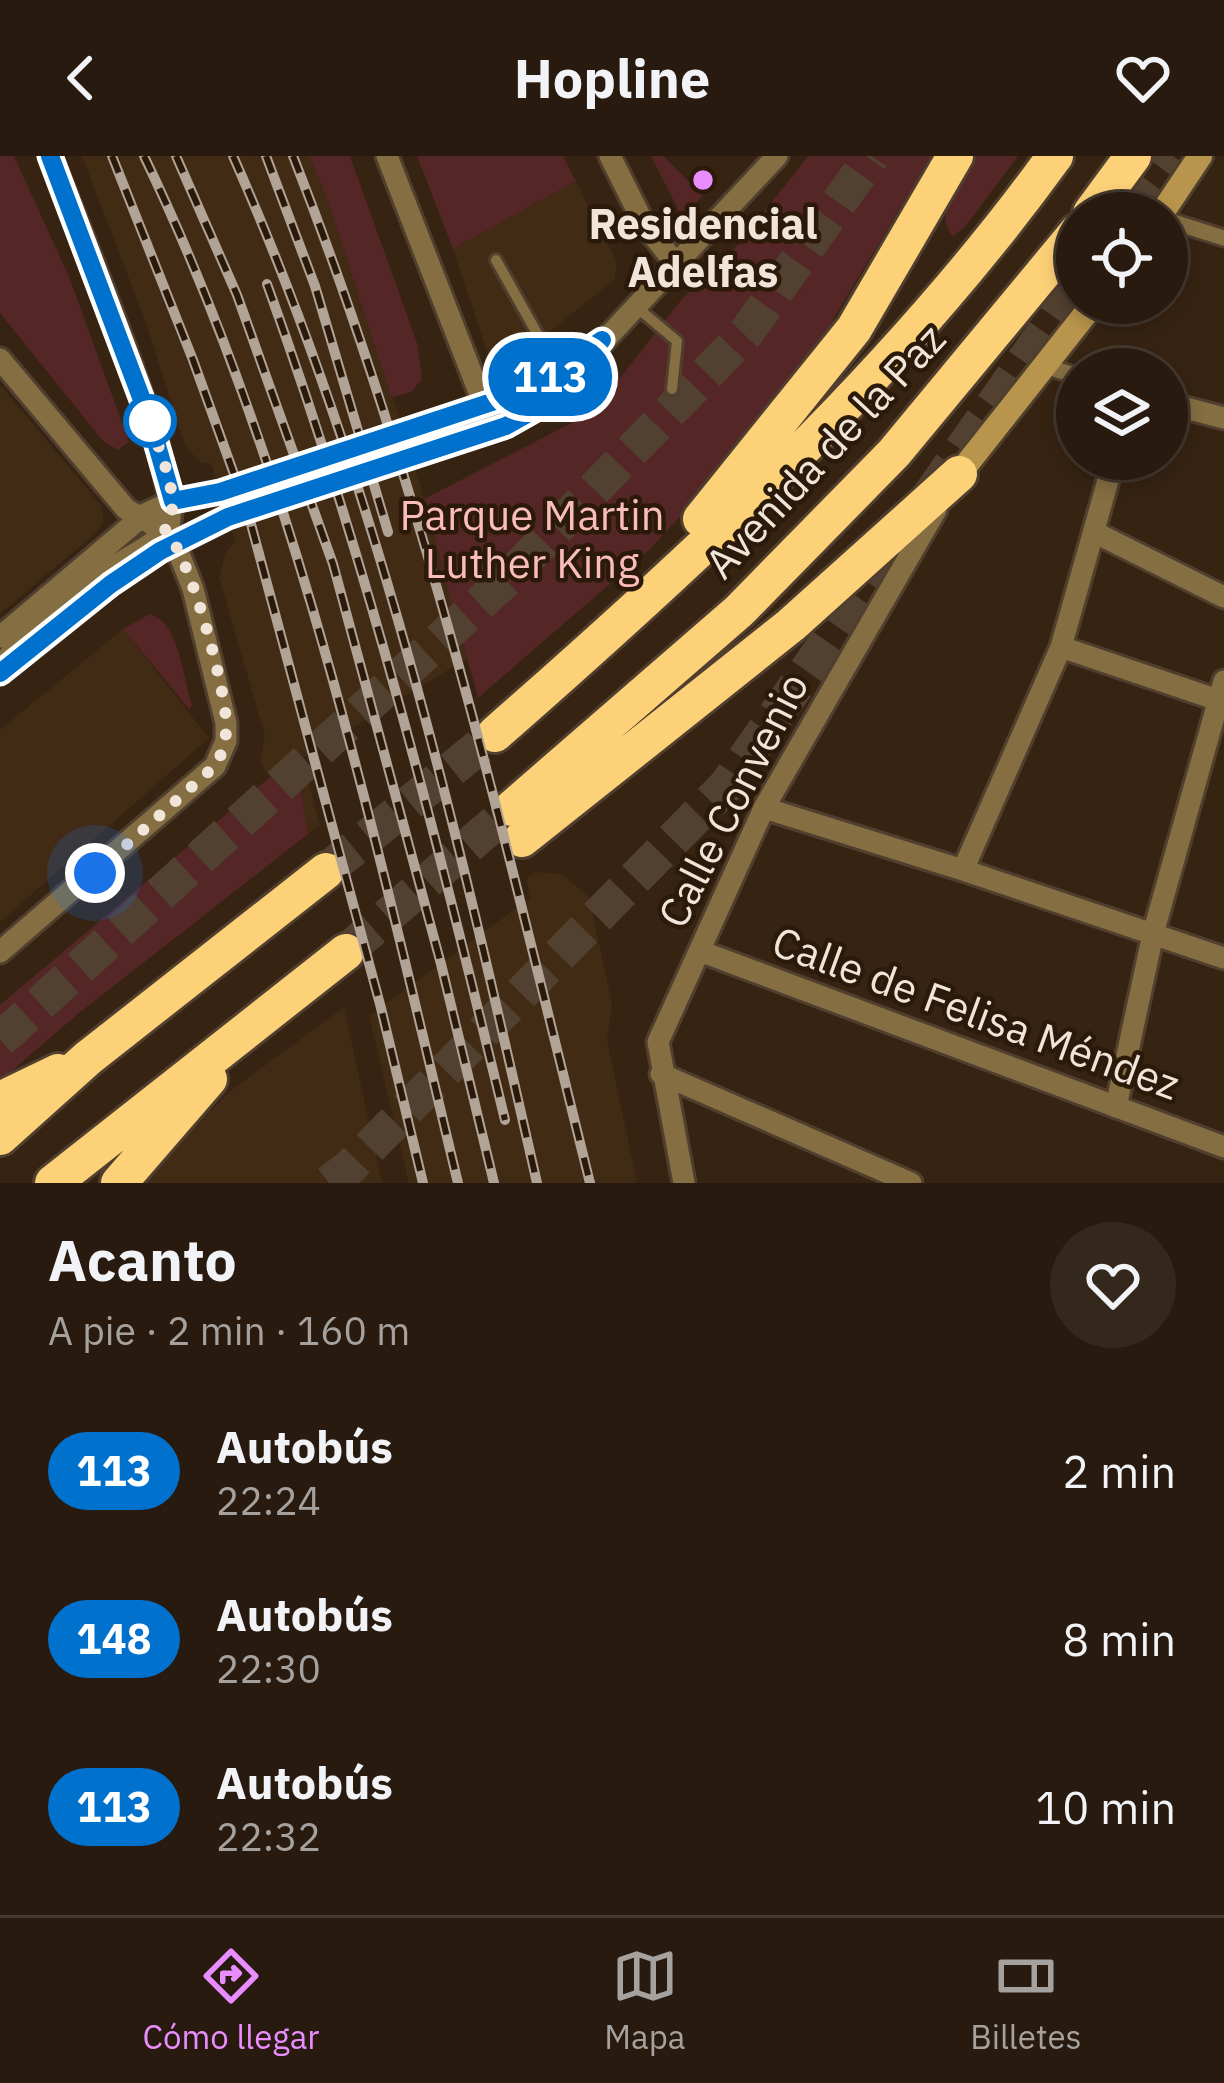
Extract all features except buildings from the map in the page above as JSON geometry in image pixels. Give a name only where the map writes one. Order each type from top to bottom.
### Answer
[{"type":"highway","points":[[616,625],[854,329],[955,156]]},
{"type":"highway","name":"Avenida de la Paz","points":[[495,734],[844,410],[992,242],[1055,156]]},
{"type":"highway","points":[[1106,192],[1133,156]]},
{"type":"highway","name":"Avenida de la Paz","points":[[959,474],[791,625],[517,824],[739,611],[894,453],[1056,261]]},
{"type":"highway","points":[[0,1137],[88,1058],[326,871]]},
{"type":"highway","points":[[53,1183],[346,952]]},
{"type":"highway","points":[[119,1183],[266,1012]]},
{"type":"highway","points":[[0,1100],[88,1058]]},
{"type":"main road","points":[[1179,192],[1200,156]]},
{"type":"main road","points":[[959,474],[1078,324]]},
{"type":"street","points":[[0,952],[180,798],[222,754],[226,723],[194,589],[171,537],[173,501],[150,421],[50,156]]},
{"type":"street","points":[[387,156],[484,405]]},
{"type":"street","points":[[610,156],[644,224],[676,264]]},
{"type":"street","points":[[412,455],[527,416],[556,393],[777,156]]},
{"type":"street","points":[[1188,225],[1224,238]]},
{"type":"street","points":[[404,432],[528,390],[602,340]]},
{"type":"street","points":[[0,359],[126,509],[171,537]]},
{"type":"street","points":[[1045,366],[1056,369]]},
{"type":"street","points":[[1188,409],[1224,418]]},
{"type":"street","name":"Calle Convenio","points":[[684,1183],[658,1042],[764,808],[915,542],[959,474]]},
{"type":"street","points":[[963,870],[1061,647],[1109,480]]},
{"type":"street","points":[[0,637],[138,519],[173,501],[220,492]]},
{"type":"street","points":[[0,670],[104,574],[137,551],[228,517]]},
{"type":"street","points":[[137,551],[143,535],[138,519]]},
{"type":"street","points":[[1096,533],[1224,598]]},
{"type":"street","points":[[0,670],[171,537]]},
{"type":"street","points":[[1061,647],[1222,694],[1153,934],[1116,1107]]},
{"type":"street","points":[[764,808],[1224,958]]},
{"type":"street","name":"Calle de Felisa Méndez","points":[[700,951],[1224,1147]]},
{"type":"street","points":[[661,1074],[910,1183]]},
{"type":"lane","points":[[496,260],[558,371]]},
{"type":"lane","points":[[634,306],[677,341],[672,389]]},
{"type":"shaded area","points":[[82,156],[309,156],[328,201],[412,456],[468,658],[302,758],[320,825],[308,834],[295,757],[269,776],[260,762],[265,736],[219,577],[226,552],[235,541],[211,463],[201,463],[185,446],[146,323]]},
{"type":"shaded area","points":[[576,181],[617,262],[615,279],[526,351],[492,366],[453,249]]},
{"type":"shaded area","points":[[0,385],[101,505],[103,523],[0,614]]},
{"type":"shaded area","points":[[123,629],[209,738],[0,922],[0,730]]},
{"type":"shaded area","points":[[535,872],[561,874],[589,897],[612,1004],[607,1040],[637,1183],[409,1183],[369,1016],[530,898],[526,879]]},
{"type":"shaded area","points":[[344,1007],[382,1183],[140,1183],[229,1092]]},
{"type":"green space","points":[[0,156],[14,156],[70,279],[129,442],[118,450],[103,441],[0,313]]},
{"type":"green space","points":[[309,156],[350,156],[417,343],[422,379],[412,391],[392,398]]},
{"type":"green space","points":[[417,156],[563,156],[576,181],[453,249]]},
{"type":"green space","points":[[651,156],[663,156],[703,195],[683,219]]},
{"type":"green space","name":"Parque Martin Luther King","points":[[808,156],[931,156],[779,410],[650,549],[478,698],[424,499],[593,412],[682,299],[738,245]]},
{"type":"green space","points":[[969,156],[1018,156],[953,236],[947,227],[946,207]]},
{"type":"green space","points":[[150,614],[160,619],[174,640],[190,710],[123,629]]},
{"type":"green space","points":[[295,756],[308,834],[79,1013],[0,1081],[0,1005]]},
{"type":"tunnel","points":[[0,1040],[510,576],[746,333],[872,156]]},
{"type":"tunnel","points":[[1146,192],[1173,156]]},
{"type":"tunnel","points":[[329,1183],[726,786],[1056,316]]},
{"type":"tunnel","points":[[220,492],[404,432]]},
{"type":"tunnel","points":[[228,517],[412,456]]},
{"type":"tunnel","points":[[326,871],[495,734]]},
{"type":"tunnel","points":[[346,952],[512,808]]},
{"type":"railway","points":[[112,156],[248,513],[423,1183]]},
{"type":"railway","points":[[144,156],[198,277],[289,530],[363,792],[458,1183]]},
{"type":"railway","points":[[176,156],[237,295],[333,564],[441,964],[494,1183]]},
{"type":"railway","points":[[233,156],[331,405],[372,533],[444,792],[537,1183]]},
{"type":"railway","points":[[266,156],[315,286],[388,532]]},
{"type":"railway","points":[[293,156],[383,408],[422,536],[493,794],[590,1183]]},
{"type":"railway","points":[[267,284],[368,594],[505,1120]]},
{"type":"bus line","name":"113","points":[[0,673],[111,584],[194,533],[228,517],[527,416],[567,382],[602,340],[528,390],[220,492],[173,501],[150,421],[50,156]]},
{"type":"place","name":"Residencial Adelfas","points":[[703,180]]},
{"type":"route","points":[[95,873],[215,766],[226,741],[224,702],[194,589],[176,543],[165,530],[171,524],[173,501],[150,421]]}]
